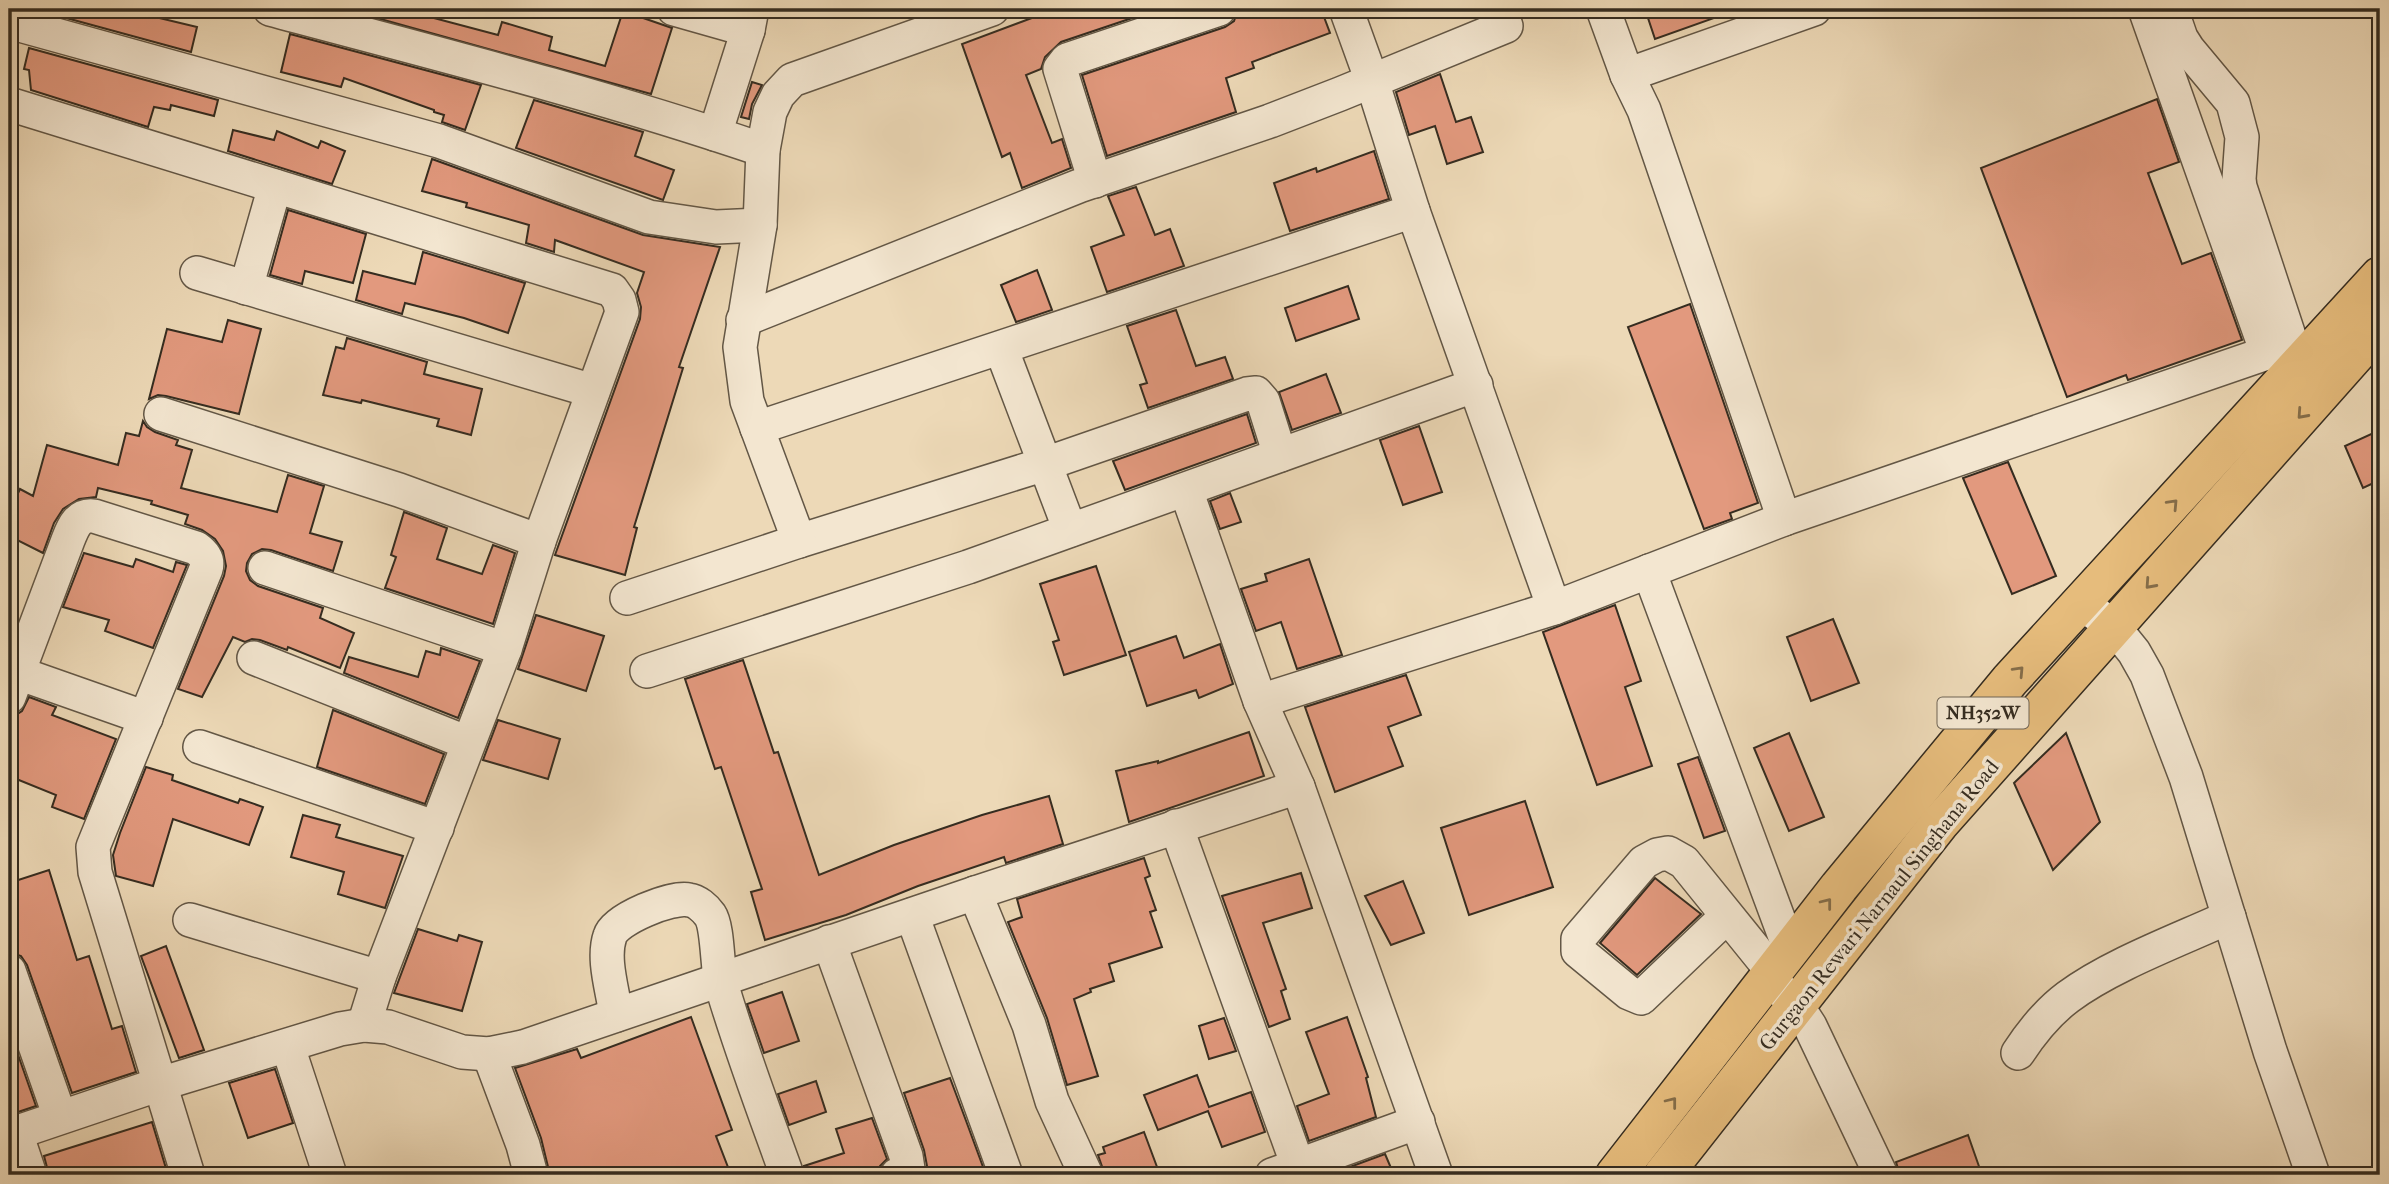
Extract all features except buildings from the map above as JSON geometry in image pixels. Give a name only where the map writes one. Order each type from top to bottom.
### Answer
[{"type":"highway","name":"NH352W","points":[[1615,1175],[1777,967],[2010,680],[2300,360],[2380,276]]},
{"type":"highway","name":"Gurgaon Rewari Narnaul Singhana Road","points":[[1676,1171],[1797,1006],[1939,824],[2113,626],[2300,360],[2380,327]]},
{"type":"street","points":[[270,9],[481,66],[763,150]]},
{"type":"street","points":[[674,9],[750,19],[715,134]]},
{"type":"street","points":[[799,541],[747,401],[740,347],[760,225],[763,150],[770,112],[778,95],[792,80],[992,9]]},
{"type":"street","points":[[1095,181],[1060,69],[1067,60],[1219,9]]},
{"type":"street","points":[[1346,9],[1413,211],[1554,608]]},
{"type":"street","points":[[1603,9],[1627,75],[1644,110],[1784,519]]},
{"type":"street","points":[[1627,75],[1814,9]]},
{"type":"street","points":[[2145,9],[2300,360]]},
{"type":"street","points":[[2171,9],[2188,50],[2225,92],[2237,115],[2242,137],[2239,179],[2243,198],[2300,360]]},
{"type":"street","points":[[9,22],[439,141],[649,217],[716,227],[760,225]]},
{"type":"street","points":[[743,320],[1095,181],[1270,121],[1506,26]]},
{"type":"street","points":[[9,104],[612,290],[619,300],[622,312],[539,541],[505,649],[379,977],[364,1025]]},
{"type":"street","points":[[246,288],[275,186]]},
{"type":"street","points":[[757,428],[1413,211]]},
{"type":"street","points":[[197,273],[593,391]]},
{"type":"street","points":[[1002,348],[1070,530]]},
{"type":"street","points":[[1260,701],[1554,608],[1784,519],[2300,360]]},
{"type":"street","points":[[647,671],[968,567],[1476,385]]},
{"type":"street","points":[[627,598],[1045,464],[1247,394],[1256,393],[1262,401],[1280,455]]},
{"type":"street","points":[[161,414],[399,490],[539,541]]},
{"type":"street","points":[[1186,489],[1260,701],[1298,787],[1436,1175]]},
{"type":"street","points":[[146,718],[13,685],[68,540],[78,520],[87,515],[195,548],[203,553],[207,564],[146,718],[93,847],[93,863],[188,1175]]},
{"type":"street","points":[[265,569],[505,649]]},
{"type":"street","points":[[1649,571],[1777,967],[1810,1026],[1881,1175]]},
{"type":"street","points":[[2081,603],[2113,626],[2134,652],[2147,675],[2186,777],[2270,1051],[2313,1175]]},
{"type":"street","points":[[254,658],[468,743]]},
{"type":"street","points":[[200,747],[436,828]]},
{"type":"street","points":[[30,1175],[12,1134],[159,1084],[288,1047],[340,1029],[364,1025],[388,1027],[462,1052],[489,1054],[523,1047],[975,893],[1298,787]]},
{"type":"street","points":[[1176,826],[1285,1170],[1418,1122]]},
{"type":"street","points":[[1727,916],[1641,998],[1629,993],[1578,951],[1578,939],[1644,862],[1668,853],[1684,862],[1727,916],[1777,967]]},
{"type":"street","points":[[975,893],[1029,1025],[1052,1101],[1086,1175]]},
{"type":"street","points":[[616,1015],[607,949],[610,932],[620,922],[673,900],[689,900],[703,906],[712,917],[720,979],[756,1094],[786,1175]]},
{"type":"street","points":[[912,915],[1006,1175]]},
{"type":"street","points":[[2018,1053],[2040,1023],[2067,997],[2101,976],[2229,917]]},
{"type":"street","points":[[190,920],[379,977]]},
{"type":"street","points":[[829,942],[906,1156],[908,1169],[897,1175]]},
{"type":"street","points":[[9,971],[60,1117]]},
{"type":"street","points":[[288,1047],[330,1175]]},
{"type":"street","points":[[489,1054],[523,1145],[531,1175]]},
{"type":"street","points":[[1640,1144],[1676,1171]]}]
